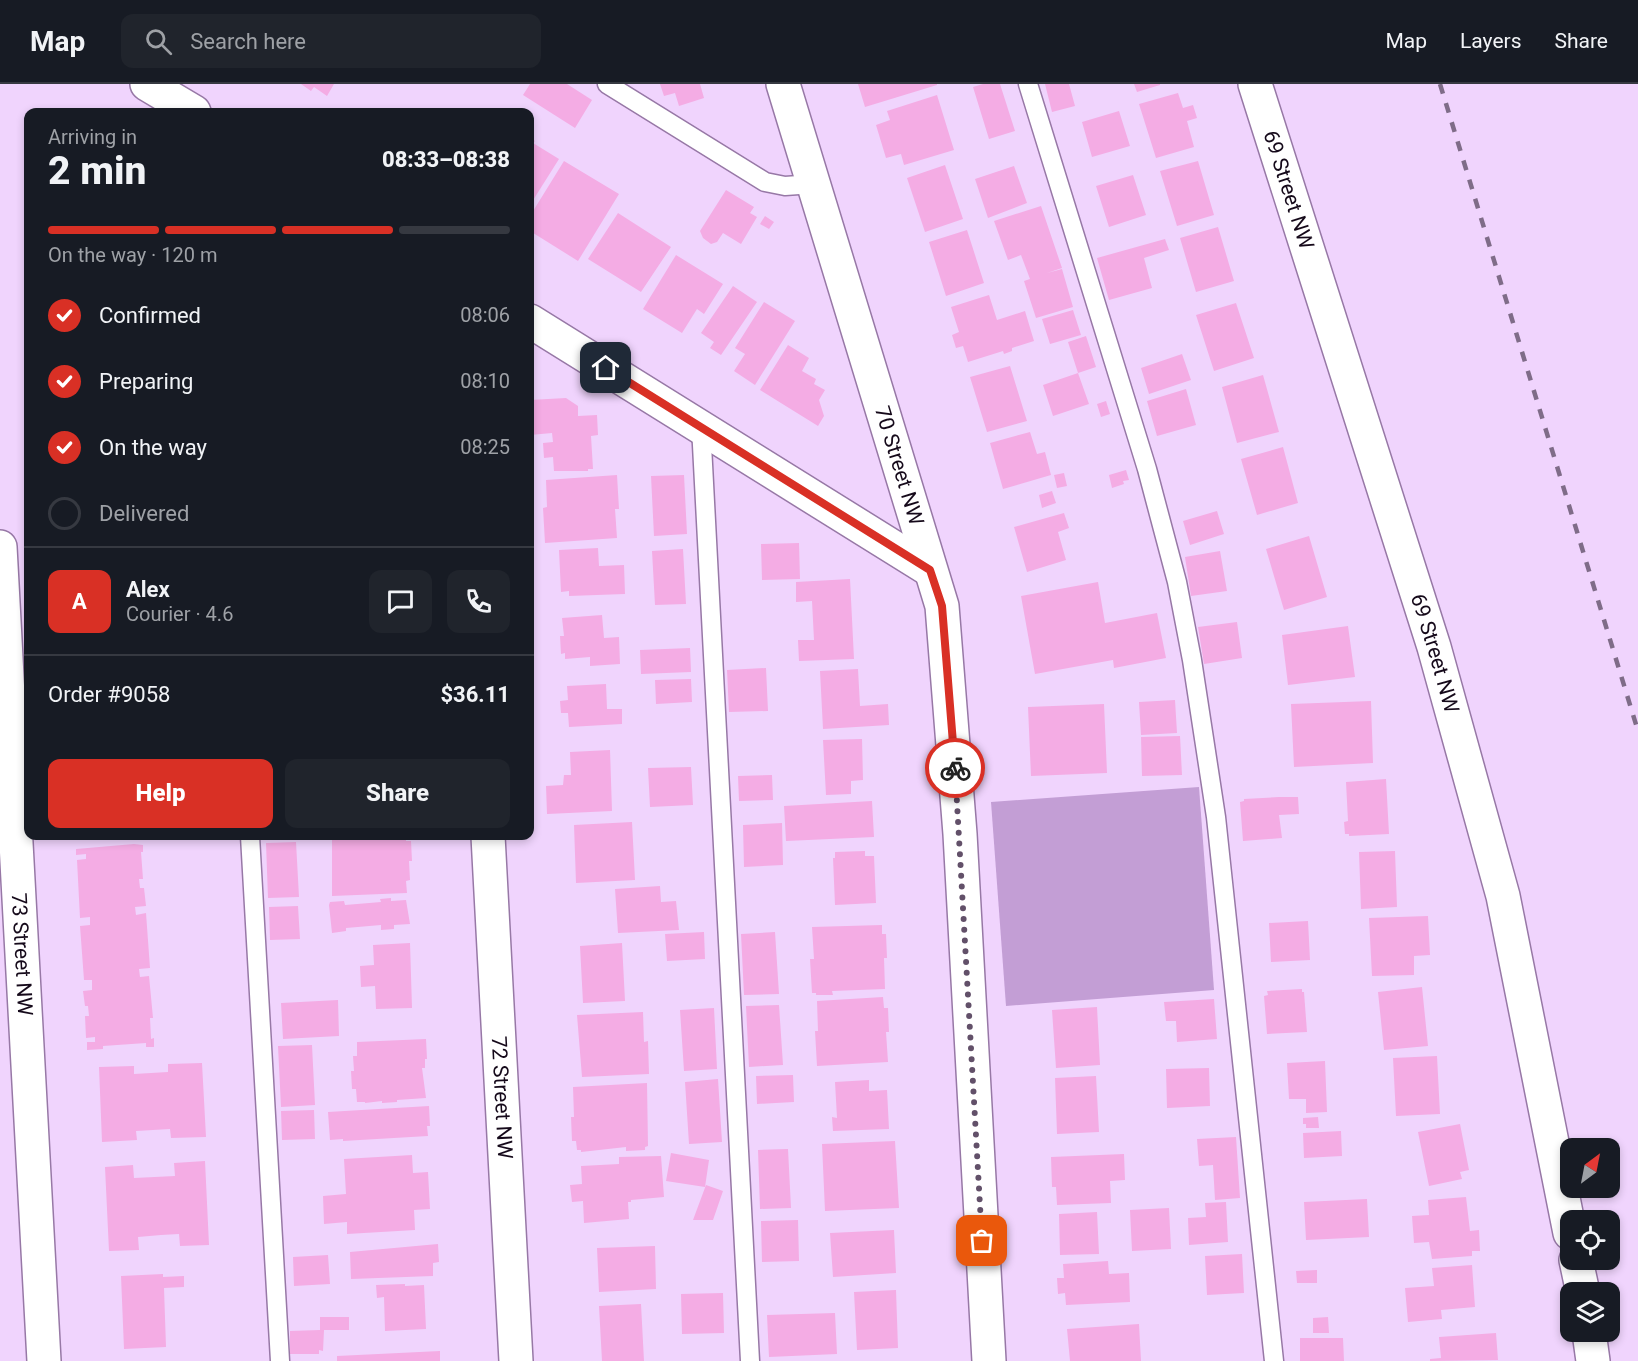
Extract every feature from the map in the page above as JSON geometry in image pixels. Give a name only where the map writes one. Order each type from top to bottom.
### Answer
[{"type":"street","points":[[147,84],[187,108]]},
{"type":"street","name":"70 Street NW","points":[[783,84],[942,606],[960,834],[989,1361]]},
{"type":"street","name":"69 Street NW","points":[[1255,84],[1434,647],[1497,873],[1565,1210]]},
{"type":"street","points":[[534,323],[930,570]]},
{"type":"street","name":"73 Street NW","points":[[0,547],[45,1361]]},
{"type":"street","name":"72 Street NW","points":[[488,840],[516,1361]]},
{"type":"street","points":[[1590,1342],[1593,1361]]},
{"type":"lane","points":[[607,84],[765,182],[785,186],[813,184]]},
{"type":"lane","points":[[1028,84],[1147,469],[1177,582],[1192,660],[1216,817],[1274,1361]]},
{"type":"lane","points":[[701,426],[750,1361]]},
{"type":"lane","points":[[250,840],[279,1361]]},
{"type":"shaded area","points":[[1199,787],[1214,990],[1006,1006],[991,802]]},
{"type":"building","points":[[301,84],[334,84],[327,96],[314,87],[311,91]]},
{"type":"building","points":[[530,84],[567,84],[592,100],[575,128],[523,95]]},
{"type":"building","points":[[660,84],[700,84],[704,98],[679,106],[675,93],[664,96]]},
{"type":"building","points":[[858,84],[937,84],[937,85],[865,107]]},
{"type":"building","points":[[983,84],[1000,84],[1015,131],[989,139],[973,87]]},
{"type":"building","points":[[1045,84],[1069,84],[1075,106],[1052,112]]},
{"type":"building","points":[[1134,84],[1160,84],[1160,85],[1137,92]]},
{"type":"building","points":[[1178,93],[1183,108],[1193,105],[1197,118],[1187,121],[1194,147],[1156,158],[1139,104]]},
{"type":"building","points":[[937,95],[954,150],[904,165],[901,154],[886,158],[876,125],[890,120],[887,111]]},
{"type":"building","points":[[1119,111],[1130,146],[1092,157],[1082,122]]},
{"type":"building","points":[[534,144],[559,159],[534,199]]},
{"type":"building","points":[[564,161],[619,194],[578,261],[534,234],[534,210]]},
{"type":"building","points":[[1198,161],[1214,215],[1177,226],[1160,171]]},
{"type":"building","points":[[945,165],[963,219],[925,232],[907,178]]},
{"type":"building","points":[[1014,166],[1027,203],[988,218],[975,179]]},
{"type":"building","points":[[1133,175],[1146,215],[1109,227],[1096,186]]},
{"type":"building","points":[[726,190],[754,207],[750,213],[757,217],[741,244],[723,233],[717,242],[711,244],[703,238],[700,231]]},
{"type":"building","points":[[1041,206],[1062,268],[1047,273],[1062,269],[1073,307],[1036,318],[1024,281],[1030,279],[1021,255],[1008,260],[994,221]]},
{"type":"building","points":[[618,213],[671,247],[641,292],[588,259]]},
{"type":"building","points":[[765,216],[774,222],[769,229],[760,224]]},
{"type":"building","points":[[1218,227],[1234,281],[1196,292],[1180,238]]},
{"type":"building","points":[[967,230],[984,283],[946,296],[929,242]]},
{"type":"building","points":[[1165,239],[1169,250],[1144,258],[1152,288],[1109,300],[1097,258]]},
{"type":"building","points":[[676,255],[723,284],[704,314],[697,309],[682,333],[643,309]]},
{"type":"building","points":[[733,286],[757,302],[721,355],[710,348],[714,342],[701,333]]},
{"type":"building","points":[[989,295],[997,320],[1025,311],[1034,341],[1012,348],[1012,351],[1004,354],[1003,351],[968,362],[963,346],[956,348],[952,335],[959,332],[951,307]]},
{"type":"building","points":[[764,302],[795,321],[755,385],[734,371],[745,354],[735,348]]},
{"type":"building","points":[[1236,303],[1254,358],[1214,371],[1196,315]]},
{"type":"building","points":[[1073,310],[1081,335],[1050,344],[1042,319]]},
{"type":"building","points":[[1086,336],[1096,367],[1078,373],[1068,342]]},
{"type":"building","points":[[788,345],[809,358],[802,371],[816,379],[814,384],[825,390],[819,400],[824,416],[818,426],[760,390]]},
{"type":"building","points":[[1182,354],[1191,380],[1149,394],[1141,368]]},
{"type":"building","points":[[1010,366],[1027,421],[987,432],[970,377]]},
{"type":"building","points":[[1078,373],[1089,404],[1053,416],[1043,385]]},
{"type":"building","points":[[1263,375],[1279,432],[1237,443],[1222,387]]},
{"type":"building","points":[[1186,389],[1196,425],[1157,436],[1147,401]]},
{"type":"building","points":[[566,398],[578,406],[578,416],[597,415],[598,435],[591,436],[593,469],[554,471],[553,457],[544,458],[543,443],[553,442],[552,433],[534,435],[534,400]]},
{"type":"building","points":[[1106,401],[1110,414],[1101,417],[1097,404]]},
{"type":"building","points":[[1030,432],[1037,454],[1045,452],[1051,475],[1003,489],[990,443]]},
{"type":"building","points":[[1283,447],[1298,503],[1257,515],[1241,459]]},
{"type":"building","points":[[1126,470],[1129,480],[1112,488],[1109,475]]},
{"type":"building","points":[[1064,473],[1067,486],[1057,488],[1054,475]]},
{"type":"building","points":[[617,475],[619,509],[615,509],[617,538],[545,543],[543,508],[547,507],[546,480]]},
{"type":"building","points":[[684,475],[687,534],[654,536],[651,476]]},
{"type":"building","points":[[1052,491],[1056,503],[1042,508],[1039,495]]},
{"type":"building","points":[[1217,511],[1224,534],[1190,545],[1183,521]]},
{"type":"building","points":[[1064,513],[1069,528],[1058,532],[1066,560],[1027,572],[1014,527]]},
{"type":"building","points":[[1309,536],[1327,597],[1284,610],[1266,549]]},
{"type":"building","points":[[799,543],[800,579],[762,580],[761,544]]},
{"type":"building","points":[[598,548],[599,566],[624,565],[625,594],[569,596],[569,591],[561,592],[559,550]]},
{"type":"building","points":[[683,549],[686,604],[655,605],[652,551]]},
{"type":"building","points":[[1220,551],[1227,591],[1191,596],[1185,557]]},
{"type":"building","points":[[850,579],[854,659],[799,661],[798,640],[814,640],[812,601],[796,602],[796,582]]},
{"type":"building","points":[[1098,582],[1105,623],[1157,613],[1166,658],[1114,668],[1113,660],[1035,674],[1021,596]]},
{"type":"building","points":[[602,615],[604,638],[619,637],[620,664],[590,666],[590,657],[565,659],[565,653],[561,654],[560,636],[564,636],[562,618]]},
{"type":"building","points":[[1237,622],[1242,658],[1204,664],[1198,627]]},
{"type":"building","points":[[1348,626],[1355,677],[1288,685],[1282,635]]},
{"type":"building","points":[[690,648],[691,672],[641,674],[640,650]]},
{"type":"building","points":[[766,668],[768,711],[729,712],[727,670]]},
{"type":"building","points":[[858,669],[860,706],[888,704],[889,725],[823,729],[820,671]]},
{"type":"building","points":[[691,679],[692,702],[656,704],[655,680]]},
{"type":"building","points":[[606,684],[607,709],[622,709],[622,724],[569,727],[568,713],[561,713],[560,701],[568,700],[567,686]]},
{"type":"building","points":[[1175,700],[1177,733],[1141,735],[1139,702]]},
{"type":"building","points":[[1371,701],[1373,763],[1294,767],[1291,704]]},
{"type":"building","points":[[1104,704],[1107,773],[1031,776],[1028,707]]},
{"type":"building","points":[[1180,736],[1182,775],[1142,776],[1141,737]]},
{"type":"building","points":[[862,739],[863,780],[851,781],[851,794],[826,795],[823,740]]},
{"type":"building","points":[[610,750],[612,811],[547,814],[546,786],[563,785],[564,775],[571,775],[570,752]]},
{"type":"building","points":[[691,767],[693,805],[650,807],[648,768]]},
{"type":"building","points":[[772,775],[773,800],[739,801],[738,776]]},
{"type":"building","points":[[1386,779],[1389,834],[1349,836],[1345,834],[1344,822],[1348,821],[1346,782]]},
{"type":"building","points":[[1298,797],[1299,814],[1279,815],[1282,838],[1243,841],[1240,802],[1244,799]]},
{"type":"building","points":[[872,801],[874,837],[786,841],[784,806]]},
{"type":"building","points":[[632,822],[635,880],[576,883],[574,825]]},
{"type":"building","points":[[782,823],[783,865],[744,867],[743,825]]},
{"type":"building","points":[[332,840],[411,841],[412,861],[409,861],[410,880],[406,881],[407,893],[332,896]]},
{"type":"building","points":[[296,842],[299,897],[268,898],[266,843]]},
{"type":"building","points":[[143,845],[143,852],[141,852],[143,879],[139,879],[140,888],[144,888],[146,906],[135,907],[136,915],[146,913],[150,968],[139,969],[140,977],[149,976],[153,1018],[150,1018],[151,1039],[154,1038],[154,1047],[146,1047],[146,1043],[103,1046],[103,1049],[87,1050],[87,1042],[95,1042],[95,1037],[86,1038],[85,1016],[89,1016],[83,991],[92,990],[92,980],[84,980],[80,926],[90,925],[90,917],[80,918],[77,860],[86,859],[86,854],[76,855],[76,849]]},
{"type":"building","points":[[865,851],[865,856],[874,856],[876,903],[835,905],[833,858],[835,858],[835,852]]},
{"type":"building","points":[[1395,851],[1397,907],[1361,909],[1359,852]]},
{"type":"building","points":[[660,886],[661,902],[676,901],[679,930],[618,933],[615,889]]},
{"type":"building","points":[[391,898],[391,901],[406,900],[410,924],[394,925],[394,929],[381,930],[381,925],[346,928],[346,931],[332,933],[330,902],[344,901],[345,905],[381,902],[380,899]]},
{"type":"building","points":[[298,906],[300,939],[270,940],[269,907]]},
{"type":"building","points":[[1428,916],[1430,955],[1414,956],[1414,975],[1372,976],[1369,918]]},
{"type":"building","points":[[1308,921],[1310,960],[1271,962],[1269,923]]},
{"type":"building","points":[[882,925],[882,934],[886,934],[885,989],[832,991],[833,995],[812,993],[810,959],[814,959],[812,927]]},
{"type":"building","points":[[704,932],[705,959],[667,961],[665,934]]},
{"type":"building","points":[[775,932],[779,994],[744,995],[741,934]]},
{"type":"building","points":[[410,943],[412,1008],[376,1009],[375,986],[361,987],[360,966],[374,965],[373,945]]},
{"type":"building","points":[[622,943],[625,1001],[583,1003],[580,946]]},
{"type":"building","points":[[1422,987],[1428,1046],[1384,1050],[1378,992]]},
{"type":"building","points":[[1302,989],[1307,1032],[1267,1034],[1264,996],[1268,995],[1267,991]]},
{"type":"building","points":[[883,997],[884,1008],[888,1008],[889,1032],[886,1032],[888,1062],[817,1066],[815,1031],[818,1031],[817,1001]]},
{"type":"building","points":[[1214,999],[1217,1039],[1177,1042],[1176,1021],[1166,1021],[1164,1002]]},
{"type":"building","points":[[338,1000],[339,1036],[283,1039],[281,1003]]},
{"type":"building","points":[[779,1005],[783,1065],[749,1067],[746,1006]]},
{"type":"building","points":[[1097,1007],[1100,1065],[1056,1068],[1052,1010]]},
{"type":"building","points":[[714,1008],[717,1069],[684,1071],[680,1010]]},
{"type":"building","points":[[643,1012],[644,1042],[648,1041],[649,1074],[582,1077],[577,1015]]},
{"type":"building","points":[[426,1039],[427,1059],[425,1059],[425,1068],[422,1068],[426,1098],[382,1103],[382,1101],[357,1102],[356,1089],[352,1089],[351,1071],[354,1071],[353,1056],[357,1056],[357,1042]]},
{"type":"building","points":[[312,1045],[315,1105],[281,1107],[278,1046]]},
{"type":"building","points":[[1437,1056],[1440,1114],[1396,1116],[1393,1058]]},
{"type":"building","points":[[1325,1061],[1327,1112],[1306,1113],[1306,1099],[1289,1099],[1287,1063]]},
{"type":"building","points":[[202,1063],[206,1137],[171,1138],[170,1129],[136,1131],[137,1140],[102,1142],[99,1067],[134,1066],[134,1074],[168,1072],[168,1064]]},
{"type":"building","points":[[1209,1068],[1210,1106],[1167,1108],[1166,1069]]},
{"type":"building","points":[[793,1075],[794,1102],[757,1104],[756,1076]]},
{"type":"building","points":[[1096,1076],[1099,1132],[1057,1134],[1055,1078]]},
{"type":"building","points":[[718,1079],[722,1142],[689,1144],[685,1082]]},
{"type":"building","points":[[869,1080],[869,1091],[887,1090],[889,1129],[833,1131],[832,1117],[837,1118],[835,1082]]},
{"type":"building","points":[[647,1083],[648,1146],[645,1150],[626,1151],[626,1147],[581,1152],[577,1150],[576,1141],[572,1141],[573,1087]]},
{"type":"building","points":[[429,1106],[428,1136],[330,1140],[328,1112]]},
{"type":"building","points":[[314,1110],[315,1139],[282,1140],[281,1111]]},
{"type":"building","points":[[1318,1117],[1319,1128],[1306,1128],[1306,1124],[1303,1124],[1303,1118]]},
{"type":"building","points":[[1460,1124],[1469,1170],[1460,1172],[1462,1179],[1429,1186],[1418,1132]]},
{"type":"building","points":[[1341,1131],[1342,1156],[1304,1158],[1303,1133]]},
{"type":"building","points":[[1236,1137],[1240,1198],[1215,1200],[1213,1165],[1199,1166],[1197,1139]]},
{"type":"building","points":[[895,1141],[899,1208],[825,1211],[822,1144]]},
{"type":"building","points":[[788,1149],[791,1208],[760,1209],[758,1150]]},
{"type":"building","points":[[671,1153],[709,1160],[705,1187],[666,1181]]},
{"type":"building","points":[[1124,1154],[1125,1180],[1110,1181],[1111,1203],[1057,1205],[1056,1187],[1052,1187],[1051,1157]]},
{"type":"building","points":[[412,1155],[413,1173],[428,1172],[430,1209],[414,1210],[415,1230],[347,1234],[347,1222],[324,1224],[323,1196],[346,1194],[344,1159]]},
{"type":"building","points":[[661,1156],[664,1197],[631,1200],[628,1202],[629,1219],[584,1223],[583,1201],[572,1202],[570,1185],[582,1184],[581,1166],[619,1164],[619,1157]]},
{"type":"building","points":[[205,1161],[209,1245],[180,1246],[179,1234],[161,1235],[138,1237],[139,1250],[109,1251],[105,1167],[133,1165],[134,1178],[175,1176],[174,1163]]},
{"type":"building","points":[[706,1185],[723,1191],[713,1220],[693,1220]]},
{"type":"building","points":[[1466,1197],[1470,1231],[1479,1230],[1480,1251],[1472,1251],[1472,1256],[1432,1259],[1429,1242],[1414,1243],[1412,1216],[1429,1215],[1428,1200]]},
{"type":"building","points":[[1367,1199],[1369,1237],[1306,1240],[1304,1202]]},
{"type":"building","points":[[1226,1202],[1228,1242],[1189,1245],[1188,1218],[1206,1217],[1205,1203]]},
{"type":"building","points":[[1169,1208],[1171,1249],[1132,1251],[1130,1210]]},
{"type":"building","points":[[1097,1212],[1099,1254],[1060,1255],[1059,1214]]},
{"type":"building","points":[[798,1220],[799,1261],[762,1262],[761,1221]]},
{"type":"building","points":[[894,1230],[896,1273],[833,1277],[830,1233]]},
{"type":"building","points":[[438,1244],[439,1262],[433,1263],[433,1276],[351,1279],[350,1252]]},
{"type":"building","points":[[655,1246],[656,1289],[599,1292],[597,1248]]},
{"type":"building","points":[[1242,1254],[1244,1293],[1207,1295],[1205,1256]]},
{"type":"building","points":[[328,1255],[330,1284],[294,1286],[293,1257]]},
{"type":"building","points":[[1108,1261],[1109,1274],[1129,1273],[1130,1302],[1066,1305],[1065,1293],[1058,1294],[1057,1278],[1064,1278],[1063,1264]]},
{"type":"building","points":[[1472,1265],[1475,1307],[1441,1310],[1442,1319],[1408,1322],[1405,1288],[1434,1286],[1432,1268]]},
{"type":"building","points":[[1317,1270],[1317,1283],[1297,1283],[1296,1271]]},
{"type":"building","points":[[163,1274],[163,1277],[184,1276],[184,1287],[164,1288],[166,1347],[124,1349],[121,1276]]},
{"type":"building","points":[[405,1284],[405,1286],[424,1285],[426,1329],[385,1331],[384,1297],[377,1298],[376,1285]]},
{"type":"building","points":[[896,1290],[898,1348],[857,1350],[854,1292]]},
{"type":"building","points":[[723,1293],[724,1333],[682,1334],[681,1294]]},
{"type":"building","points":[[641,1304],[644,1361],[602,1361],[599,1306]]},
{"type":"building","points":[[835,1313],[837,1354],[769,1357],[767,1315]]},
{"type":"building","points":[[320,1317],[349,1317],[349,1330],[324,1330],[323,1351],[319,1350],[319,1354],[290,1354],[290,1331],[320,1330]]},
{"type":"building","points":[[1328,1317],[1329,1333],[1313,1333],[1313,1318]]},
{"type":"building","points":[[1139,1324],[1141,1361],[1070,1361],[1067,1329]]},
{"type":"building","points":[[1496,1333],[1498,1360],[1430,1361],[1430,1359],[1441,1358],[1439,1337]]},
{"type":"building","points":[[1300,1338],[1343,1338],[1344,1361],[1300,1361]]},
{"type":"building","points":[[440,1351],[440,1361],[337,1361],[337,1356]]},
{"type":"railway","points":[[1440,84],[1638,731]]},
{"type":"way so far","points":[[955,768],[982,1241]]},
{"type":"route","points":[[606,368],[930,570],[942,606],[955,768]]}]
